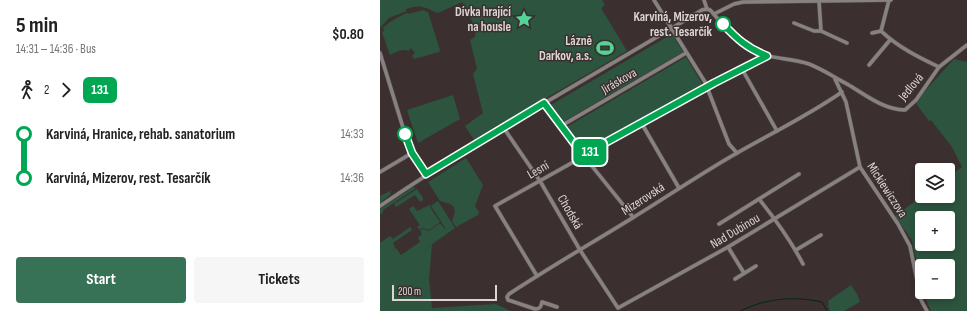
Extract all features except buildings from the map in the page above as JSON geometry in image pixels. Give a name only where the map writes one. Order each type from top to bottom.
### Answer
[{"type":"street","points":[[654,0],[708,87],[730,144],[737,153]]},
{"type":"street","points":[[706,0],[707,9]]},
{"type":"street","points":[[714,14],[734,4],[743,2],[890,0],[881,31]]},
{"type":"street","points":[[819,1],[821,31]]},
{"type":"street","points":[[380,206],[426,174],[503,127],[702,10],[710,10],[740,42],[753,51],[767,56],[808,64],[835,78]]},
{"type":"street","points":[[794,23],[814,31],[821,31],[847,43]]},
{"type":"street","points":[[872,33],[881,31]]},
{"type":"street","points":[[881,31],[890,40],[909,53],[939,67]]},
{"type":"street","points":[[869,65],[890,40]]},
{"type":"street","name":"Jedlová","points":[[835,78],[869,99],[882,105],[905,110],[916,100],[939,67],[967,45]]},
{"type":"street","points":[[380,52],[381,61],[398,115],[412,153],[426,174]]},
{"type":"street","name":"Jiráskova","points":[[561,126],[686,53]]},
{"type":"street","name":"Lesní","points":[[537,276],[496,206],[583,155],[767,56]]},
{"type":"street","points":[[742,69],[777,131]]},
{"type":"street","name":"Mickiewiczova","points":[[835,78],[842,92],[849,113],[860,167],[898,224],[910,246],[921,300],[927,311]]},
{"type":"street","name":"Mizerovská","points":[[557,307],[542,302],[538,309],[535,309],[508,300],[507,297],[509,294],[537,276],[679,188],[842,92]]},
{"type":"street","points":[[544,103],[583,155],[633,217]]},
{"type":"street","points":[[642,124],[679,188]]},
{"type":"street","name":"Chodská","points":[[503,127],[540,181],[580,250],[618,308]]},
{"type":"street","points":[[380,172],[412,153]]},
{"type":"street","name":"Nad Dubinou","points":[[618,308],[728,247],[818,194],[860,167]]},
{"type":"street","points":[[719,224],[799,174]]},
{"type":"street","points":[[759,199],[775,218],[796,250],[803,264]]},
{"type":"street","points":[[796,250],[821,235]]},
{"type":"street","points":[[728,247],[744,273]]},
{"type":"street","points":[[734,279],[756,266]]},
{"type":"green space","points":[[380,0],[602,0],[605,5],[601,8],[627,51],[474,140],[465,126],[483,113],[473,74],[477,69],[470,40],[475,37],[476,29],[462,2],[438,13],[422,7],[406,9],[406,11],[389,18],[380,28]]},
{"type":"green space","points":[[423,10],[428,12],[440,50],[439,52],[414,59],[412,56],[415,53],[411,48],[409,51],[401,50],[390,55],[382,32],[384,31],[383,28],[394,19],[407,13]]},
{"type":"green space","points":[[672,34],[683,52],[561,123],[549,106]]},
{"type":"green space","points":[[686,57],[704,87],[583,153],[565,128]]},
{"type":"green space","points":[[954,59],[967,62],[967,311],[931,311],[926,299],[955,299],[955,259],[916,259],[912,240],[895,216],[915,201],[915,203],[955,203],[955,172],[962,167],[952,147],[931,120],[929,121],[915,102]]},
{"type":"green space","points":[[453,95],[460,119],[418,143],[407,110]]},
{"type":"green space","points":[[466,158],[483,185],[475,206],[479,212],[478,215],[456,227],[452,221],[455,212],[454,207],[440,201],[428,182]]},
{"type":"green space","points":[[413,187],[416,188],[383,210],[383,213],[380,214],[380,209]]},
{"type":"green space","points":[[417,189],[423,200],[420,202],[415,195],[396,207],[394,204]]},
{"type":"green space","points":[[392,190],[390,192],[391,194],[380,203],[380,196]]},
{"type":"green space","points":[[438,201],[455,228],[432,244],[429,279],[432,308],[496,304],[510,311],[380,311],[380,243],[390,236],[393,239],[410,227],[412,230],[393,243],[395,247],[394,249],[396,248],[401,255],[420,242],[418,238],[422,234],[420,231],[423,229],[429,231],[440,223],[446,229],[431,206]]},
{"type":"green space","points":[[430,205],[430,207],[440,222],[429,230],[422,228],[420,230],[417,227],[420,225],[409,209],[413,206],[417,211]]},
{"type":"green space","points":[[851,285],[860,302],[844,311],[830,311],[828,301]]},
{"type":"waterway","points":[[740,311],[760,303],[781,299],[801,299],[822,302],[827,311]]},
{"type":"bus line","name":"131","points":[[405,134],[412,153],[426,174],[544,103],[583,155],[642,124],[714,83],[767,56],[753,51],[740,42],[723,24]]},
{"type":"place","name":"Dívka hrající na housle","points":[[524,19]]},
{"type":"place","name":"Karviná, Mizerov, rest. Tesarčík","points":[[723,24]]},
{"type":"place","name":"Lázně Darkov, a.s.","points":[[605,48]]}]
